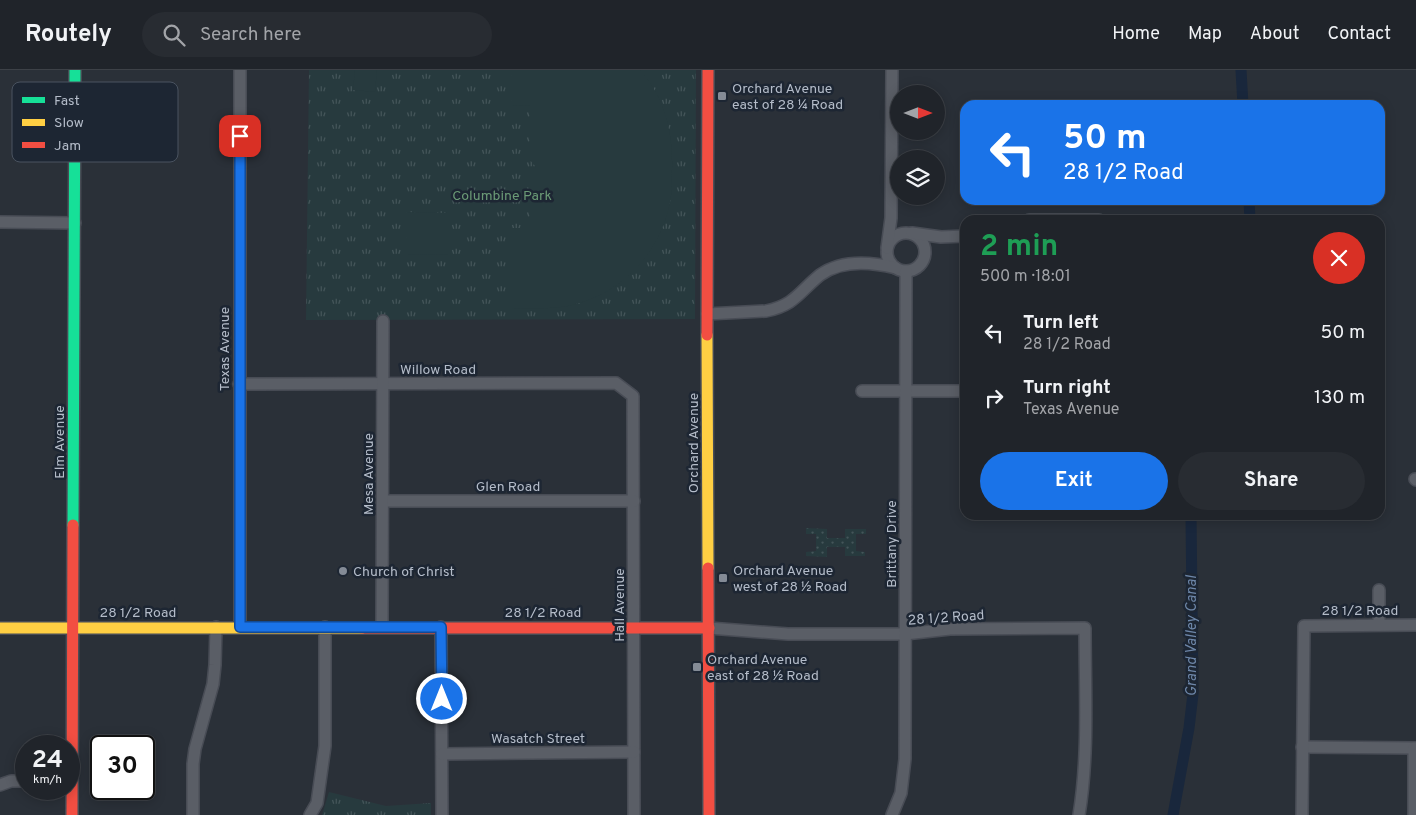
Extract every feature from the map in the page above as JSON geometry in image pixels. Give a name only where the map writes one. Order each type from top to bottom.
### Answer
[{"type":"street","name":"Texas Avenue","points":[[240,70],[240,627]]},
{"type":"street","name":"Orchard Avenue","points":[[708,70],[709,815]]},
{"type":"street","points":[[892,70],[891,218],[887,248],[889,261],[901,270]]},
{"type":"street","name":"Elm Avenue","points":[[72,735],[75,162]]},
{"type":"street","points":[[0,222],[74,223]]},
{"type":"street","points":[[707,314],[766,312],[774,310],[796,298],[822,274],[845,265],[871,263],[901,270],[918,266],[925,256],[923,243],[914,234],[908,232]]},
{"type":"street","points":[[887,248],[892,238],[908,232],[928,236],[960,236]]},
{"type":"street","name":"Brittany Drive","points":[[892,815],[901,793],[905,759],[906,391],[901,270]]},
{"type":"street","name":"Mesa Avenue","points":[[382,627],[383,320]]},
{"type":"street","name":"Willow Road","points":[[240,384],[616,382],[633,396]]},
{"type":"street","points":[[862,391],[960,391]]},
{"type":"street","name":"Hall Avenue","points":[[633,396],[634,815]]},
{"type":"street","name":"Glen Road","points":[[383,502],[634,501]]},
{"type":"street","points":[[1379,590],[1379,625]]},
{"type":"street","name":"28 1/2 Road","points":[[1302,747],[1304,626],[1416,625]]},
{"type":"street","points":[[193,815],[193,764],[195,749],[213,684],[216,627]]},
{"type":"street","points":[[310,815],[317,803],[325,746],[325,627]]},
{"type":"street","points":[[441,627],[442,815]]},
{"type":"street","name":"28 1/2 Road","points":[[0,628],[634,627],[709,628],[788,634],[905,634],[950,629],[1085,628],[1085,754],[1079,815]]},
{"type":"street","points":[[1302,815],[1302,747],[1415,748],[1414,815]]},
{"type":"street","name":"Wasatch Street","points":[[442,754],[634,752]]},
{"type":"street","points":[[0,785],[15,780]]},
{"type":"street","name":"Elm Avenue","points":[[72,800],[72,815]]},
{"type":"green space","name":"Columbine Park","points":[[309,70],[696,70],[695,319],[306,320]]},
{"type":"green space","points":[[355,70],[377,70],[375,92],[353,90]]},
{"type":"green space","points":[[512,70],[640,70],[656,92],[666,116],[671,142],[672,184],[670,202],[655,244],[644,260],[615,286],[599,296],[580,303],[555,308],[511,308],[511,228],[530,228],[530,173],[536,167],[530,160],[530,106],[512,105]]},
{"type":"green space","points":[[407,212],[448,213],[448,255],[407,254]]},
{"type":"green space","points":[[806,528],[827,529],[827,538],[845,538],[845,529],[866,529],[866,534],[856,534],[856,551],[865,552],[865,556],[845,556],[845,547],[827,547],[827,557],[806,556],[806,552],[816,551],[816,534],[806,534]]},
{"type":"green space","points":[[329,792],[386,806],[431,803],[431,815],[322,815]]},
{"type":"waterway","name":"Grand Valley Canal","points":[[1241,70],[1243,100]]},
{"type":"waterway","name":"Grand Valley Canal","points":[[1249,205],[1250,215]]},
{"type":"waterway","name":"Grand Valley Canal","points":[[1173,815],[1189,728],[1193,694],[1191,520]]},
{"type":"traffic: fast","points":[[75,70],[75,82]]},
{"type":"traffic: fast","points":[[73,525],[75,162]]},
{"type":"traffic: slow","points":[[707,335],[708,568]]},
{"type":"traffic: slow","points":[[0,628],[362,628]]},
{"type":"traffic: jam","points":[[707,335],[708,70]]},
{"type":"traffic: jam","points":[[72,815],[73,525]]},
{"type":"traffic: jam","points":[[708,568],[709,815]]},
{"type":"traffic: jam","points":[[362,628],[709,628]]},
{"type":"place","name":"Orchard Avenue east of 28 ¼ Road","points":[[722,96]]},
{"type":"place","name":"Church of Christ","points":[[343,571]]},
{"type":"place","name":"Orchard Avenue west of 28 ½ Road","points":[[723,578]]},
{"type":"place","name":"Orchard Avenue east of 28 ½ Road","points":[[697,667]]},
{"type":"route","points":[[240,136],[240,627],[441,627],[442,699]]}]
